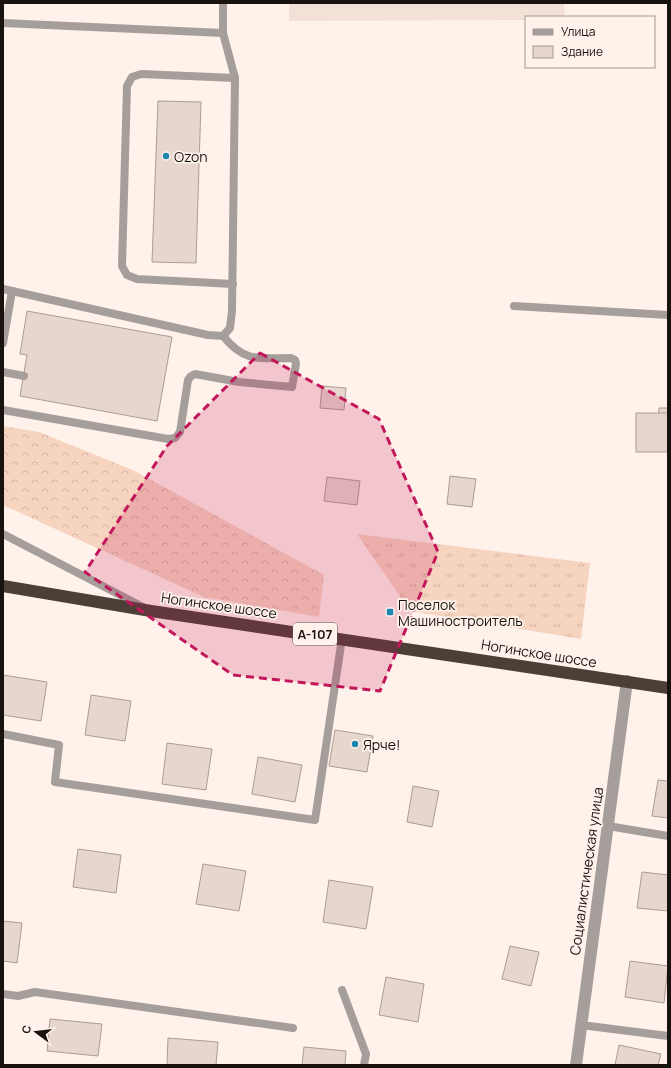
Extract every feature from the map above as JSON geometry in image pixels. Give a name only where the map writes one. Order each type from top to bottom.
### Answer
[{"type":"highway","name":"Ногинское шоссе","points":[[3,586],[151,611],[342,638],[668,688]]},
{"type":"street","name":"Социалистическая улица","points":[[576,1065],[627,681]]},
{"type":"lane","points":[[223,3],[223,33],[235,78],[233,284],[230,328],[223,336]]},
{"type":"lane","points":[[3,23],[223,33]]},
{"type":"lane","points":[[233,284],[137,279],[127,275],[122,266],[127,86],[132,77],[141,74],[235,78]]},
{"type":"lane","points":[[3,289],[208,335],[223,336],[232,347],[242,354],[256,358],[291,358],[295,360],[296,364],[292,387],[240,382],[195,374],[191,376],[188,380],[180,432],[175,438],[168,439],[3,410]]},
{"type":"lane","points":[[3,343],[12,291]]},
{"type":"lane","points":[[514,306],[668,315]]},
{"type":"lane","points":[[3,372],[24,376]]},
{"type":"lane","points":[[3,534],[151,611]]},
{"type":"lane","points":[[3,734],[59,745],[55,782],[315,820],[342,638]]},
{"type":"lane","points":[[608,826],[668,836]]},
{"type":"lane","points":[[342,990],[366,1054],[364,1065]]},
{"type":"lane","points":[[3,994],[18,996],[35,992],[293,1028]]},
{"type":"lane","points":[[581,1025],[668,1036]]},
{"type":"highlighted area","points":[[260,353],[379,419],[438,552],[380,691],[233,675],[85,572],[167,446]]},
{"type":"shaded area","points":[[289,3],[564,3],[565,16],[525,16],[525,20],[289,21]]},
{"type":"green space","points":[[3,426],[39,432],[135,471],[324,575],[319,617],[204,597],[3,505]]},
{"type":"green space","points":[[357,534],[590,563],[581,639],[410,611]]},
{"type":"building","points":[[158,101],[201,102],[196,263],[152,262]]},
{"type":"building","points":[[27,311],[172,337],[157,421],[20,396],[27,355],[20,354]]},
{"type":"building","points":[[322,386],[346,388],[344,410],[320,408]]},
{"type":"building","points":[[659,408],[668,408],[668,422],[658,422]]},
{"type":"building","points":[[636,413],[668,413],[668,452],[636,452]]},
{"type":"building","points":[[450,476],[476,479],[472,507],[447,504]]},
{"type":"building","points":[[327,477],[360,481],[357,505],[324,501]]},
{"type":"building","points":[[3,675],[47,682],[41,721],[3,715]]},
{"type":"building","points":[[91,695],[131,701],[125,741],[85,735]]},
{"type":"building","points":[[335,730],[373,736],[367,772],[329,766]]},
{"type":"building","points":[[167,743],[212,749],[206,790],[162,784]]},
{"type":"building","points":[[258,757],[302,765],[295,802],[252,794]]},
{"type":"building","points":[[658,780],[668,781],[668,818],[652,816]]},
{"type":"building","points":[[413,786],[439,791],[432,827],[407,822]]},
{"type":"building","points":[[78,849],[121,855],[116,893],[73,887]]},
{"type":"building","points":[[203,864],[246,871],[239,911],[196,904]]},
{"type":"building","points":[[642,872],[668,875],[668,911],[637,908]]},
{"type":"building","points":[[329,880],[373,887],[366,929],[323,922]]},
{"type":"building","points":[[3,921],[22,923],[17,963],[3,961]]},
{"type":"building","points":[[510,946],[539,952],[531,986],[502,979]]},
{"type":"building","points":[[630,961],[668,966],[664,1003],[625,997]]},
{"type":"building","points":[[386,977],[424,984],[418,1022],[379,1015]]},
{"type":"building","points":[[50,1019],[102,1024],[98,1056],[47,1051]]},
{"type":"building","points":[[168,1038],[218,1042],[216,1065],[167,1065]]},
{"type":"building","points":[[619,1045],[661,1054],[658,1065],[615,1065]]},
{"type":"building","points":[[304,1047],[346,1051],[345,1065],[302,1065]]},
{"type":"place","name":"Ozon","points":[[166,156]]},
{"type":"place","name":"Поселок Машиностроитель","points":[[390,612]]},
{"type":"place","name":"Ярче!","points":[[355,744]]}]
